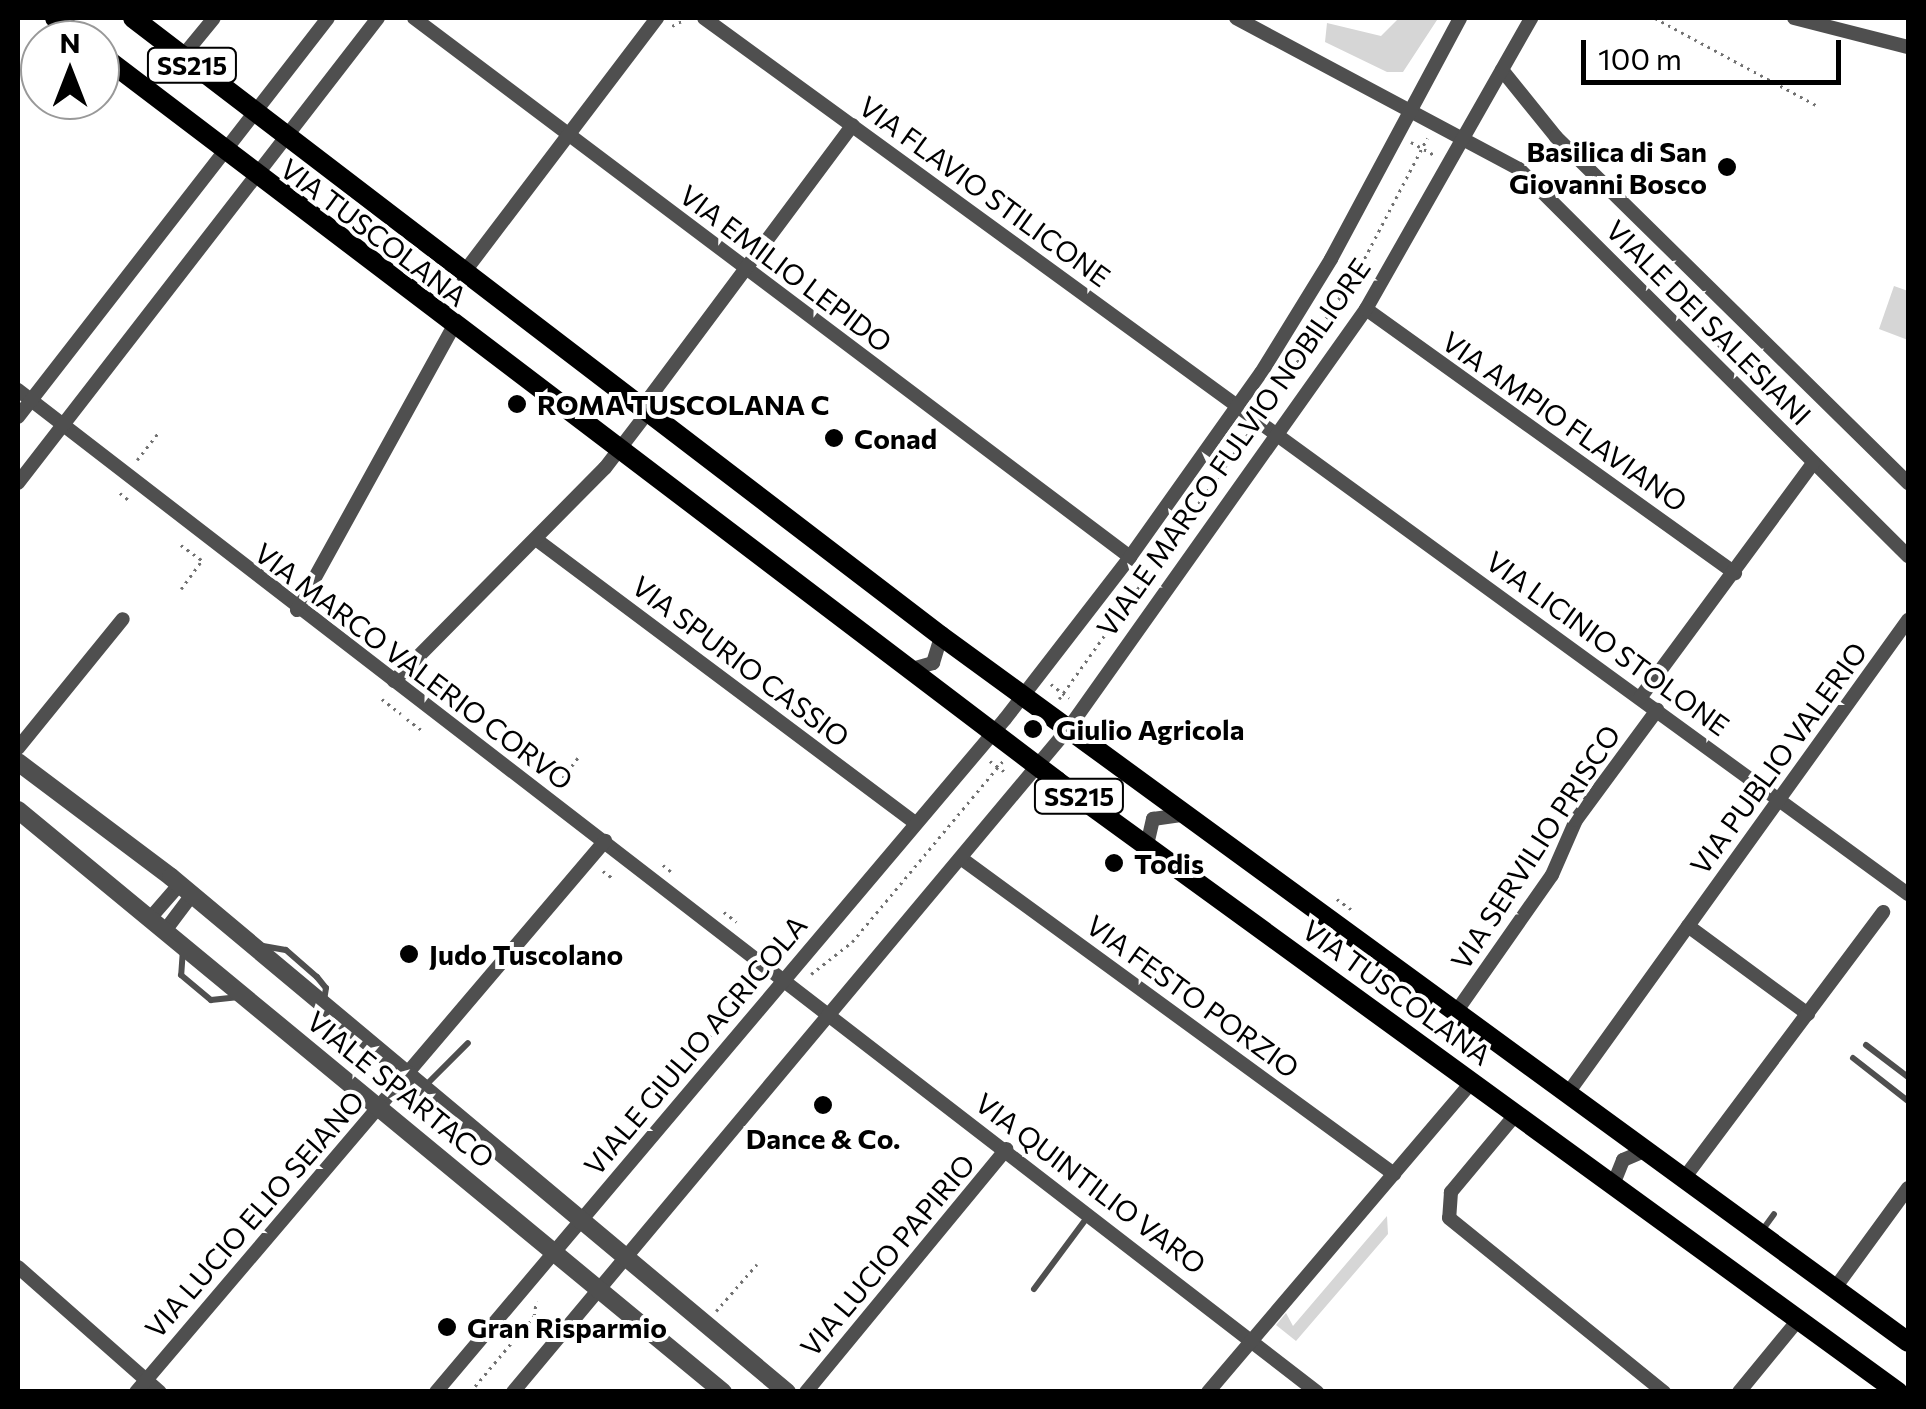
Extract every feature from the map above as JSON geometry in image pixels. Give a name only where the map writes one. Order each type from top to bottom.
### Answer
[{"type":"main road","name":"VIA TUSCOLANA","points":[[133,18],[462,274],[941,636],[1908,1342]]},
{"type":"main road","name":"VIA TUSCOLANA","points":[[120,70],[222,152],[1038,766],[1898,1392]]},
{"type":"street","points":[[182,57],[214,18]]},
{"type":"street","points":[[18,417],[328,18]]},
{"type":"street","points":[[18,482],[378,18]]},
{"type":"street","name":"VIA EMILIO LEPIDO","points":[[414,18],[1130,557]]},
{"type":"street","points":[[462,274],[657,18]]},
{"type":"street","name":"VIA FLAVIO STILICONE","points":[[704,18],[1259,420]]},
{"type":"street","name":"VIALE DEI SALESIANI","points":[[1236,18],[1526,175],[1908,556]]},
{"type":"street","name":"VIALE MARCO FULVIO NOBILIORE","points":[[1023,696],[1130,557],[1237,405],[1332,259],[1460,18]]},
{"type":"street","name":"VIALE MARCO FULVIO NOBILIORE","points":[[1068,729],[1366,309],[1531,18]]},
{"type":"street","points":[[1794,18],[1908,48]]},
{"type":"street","name":"VIALE DEI SALESIANI","points":[[1502,70],[1556,136],[1908,483]]},
{"type":"street","points":[[394,682],[537,540],[618,450],[744,268],[853,125]]},
{"type":"street","name":"VIA AMPIO FLAVIANO","points":[[1366,309],[1735,573]]},
{"type":"street","points":[[298,610],[454,326]]},
{"type":"street","name":"VIA MARCO VALERIO CORVO","points":[[18,390],[298,610],[798,990]]},
{"type":"street","name":"VIA LICINIO STOLONE","points":[[1259,420],[1908,894]]},
{"type":"street","points":[[1640,698],[1812,463]]},
{"type":"street","name":"VIA SPURIO CASSIO","points":[[537,540],[915,823]]},
{"type":"street","points":[[18,748],[123,619]]},
{"type":"street","name":"VIA PUBLIO VALERIO","points":[[1568,1092],[1908,620]]},
{"type":"street","points":[[912,669],[931,665],[941,636]]},
{"type":"street","points":[[994,732],[1023,696]]},
{"type":"street","name":"VIA SERVILIO PRISCO","points":[[1456,1012],[1552,875],[1576,820],[1657,710]]},
{"type":"street","points":[[513,1392],[832,1017],[1068,729]]},
{"type":"street","name":"VIALE GIULIO AGRICOLA","points":[[436,1392],[994,732]]},
{"type":"street","name":"VIALE SPARTACO","points":[[18,762],[185,891],[788,1392]]},
{"type":"street","name":"VIALE SPARTACO","points":[[18,810],[159,922],[723,1392]]},
{"type":"street","points":[[1148,844],[1153,819],[1184,815]]},
{"type":"street","name":"VIA LUCIO ELIO SEIANO","points":[[141,1386],[604,841]]},
{"type":"street","name":"VIA FESTO PORZIO","points":[[962,859],[1394,1174]]},
{"type":"street","points":[[159,922],[185,891]]},
{"type":"street","points":[[1685,1177],[1883,912]]},
{"type":"street","points":[[1688,926],[1808,1014]]},
{"type":"street","name":"VIA QUINTILIO VARO","points":[[798,990],[1317,1392]]},
{"type":"street","points":[[1208,1392],[1473,1081]]},
{"type":"street","points":[[1516,1114],[1448,1198],[1449,1218],[1664,1392]]},
{"type":"street","name":"VIA LUCIO PAPIRIO","points":[[806,1392],[1006,1150]]},
{"type":"street","points":[[1613,1185],[1623,1160],[1647,1150]]},
{"type":"street","points":[[1835,1288],[1908,1188]]},
{"type":"street","points":[[18,1266],[141,1386],[160,1392]]},
{"type":"street","points":[[1739,1392],[1798,1319]]},
{"type":"lane","points":[[422,1088],[468,1042]]},
{"type":"lane","points":[[1866,1045],[1908,1077]]},
{"type":"lane","points":[[1853,1058],[1908,1101]]},
{"type":"lane","points":[[1034,1289],[1090,1214]]},
{"type":"lane","points":[[1760,1233],[1774,1214]]},
{"type":"path","points":[[1655,18],[1816,105]]},
{"type":"path","points":[[672,26],[682,21]]},
{"type":"path","points":[[1410,142],[1422,145],[1434,155]]},
{"type":"path","points":[[1047,714],[1259,420],[1361,265],[1422,145]]},
{"type":"path","points":[[1712,351],[1740,328]]},
{"type":"path","points":[[138,460],[157,434]]},
{"type":"path","points":[[120,494],[130,502]]},
{"type":"path","points":[[181,544],[203,561],[182,589]]},
{"type":"path","points":[[1046,680],[1070,699]]},
{"type":"path","points":[[382,699],[402,714]]},
{"type":"path","points":[[407,719],[424,732]]},
{"type":"path","points":[[981,754],[1013,778]]},
{"type":"path","points":[[557,785],[579,756]]},
{"type":"path","points":[[798,990],[852,942],[1007,756]]},
{"type":"path","points":[[663,865],[673,873]]},
{"type":"path","points":[[604,871],[614,878]]},
{"type":"path","points":[[1337,899],[1352,910]]},
{"type":"path","points":[[724,912],[737,922]]},
{"type":"path","points":[[709,1036],[722,1020]]},
{"type":"path","points":[[606,1159],[614,1152]]},
{"type":"path","points":[[715,1312],[757,1264]]},
{"type":"path","points":[[470,1392],[534,1316],[537,1294]]},
{"type":"shaded area","points":[[1399,18],[1437,20],[1403,72],[1387,72],[1325,42],[1327,23],[1381,36]]},
{"type":"shaded area","points":[[1894,286],[1908,291],[1908,340],[1879,329]]},
{"type":"shaded area","points":[[1387,1216],[1388,1234],[1296,1341],[1276,1325],[1286,1313],[1293,1326]]},
{"type":"place","name":"Basilica di San Giovanni Bosco","points":[[1727,167]]},
{"type":"place","name":"ROMA TUSCOLANA C","points":[[517,404]]},
{"type":"place","name":"Conad","points":[[834,438]]},
{"type":"place","name":"Giulio Agricola","points":[[1033,729]]},
{"type":"place","name":"Todis","points":[[1114,863]]},
{"type":"place","name":"Judo Tuscolano","points":[[409,954]]},
{"type":"place","name":"Dance & Co.","points":[[823,1105]]},
{"type":"place","name":"Gran Risparmio","points":[[447,1327]]}]
